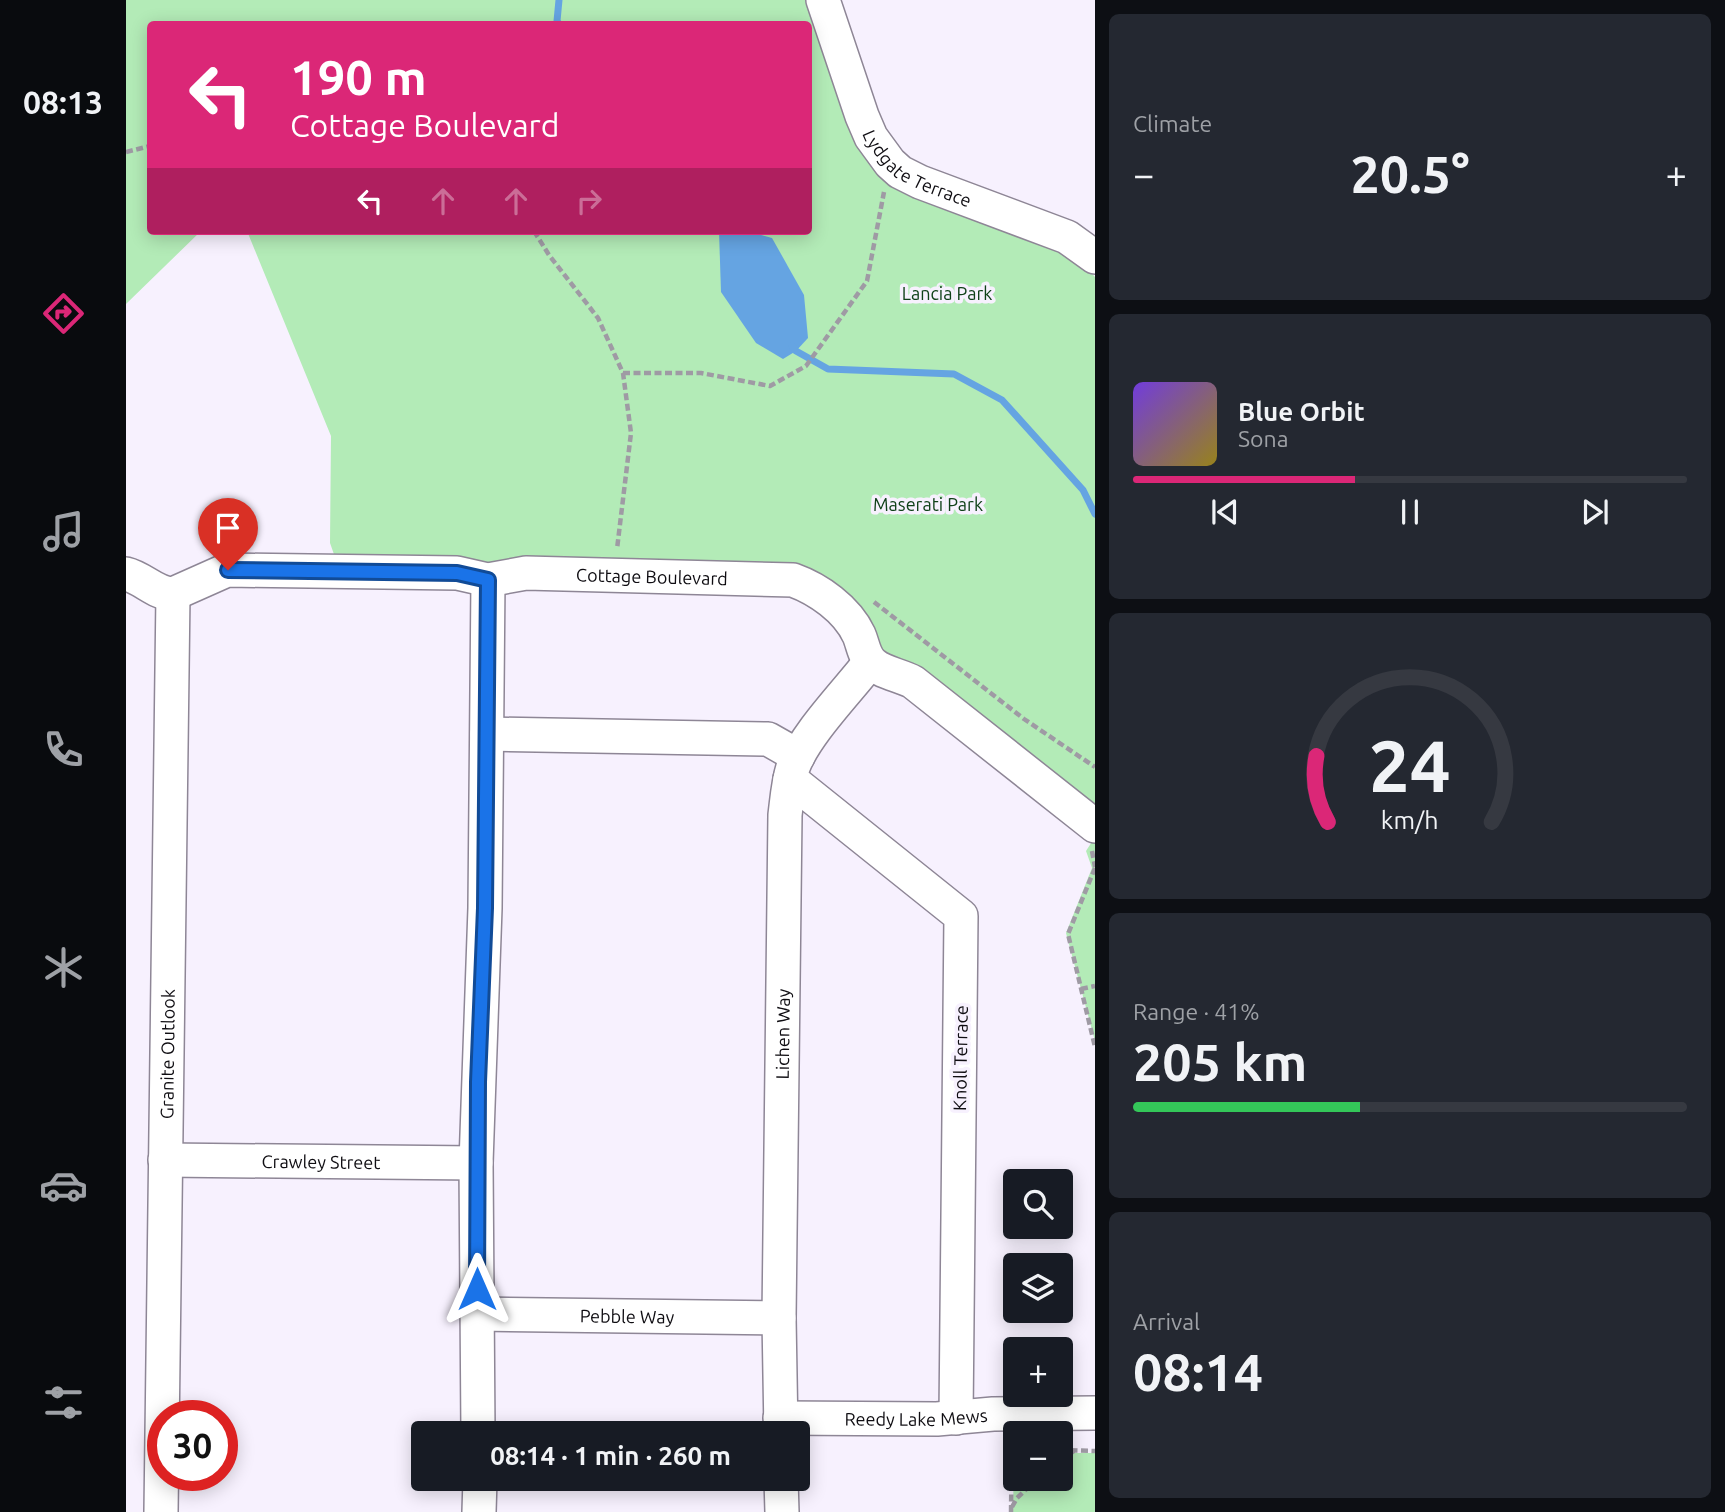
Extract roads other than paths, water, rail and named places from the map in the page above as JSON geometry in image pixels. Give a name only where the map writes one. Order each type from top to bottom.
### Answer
[{"type":"street","name":"Lydgate Terrace","points":[[823,0],[866,126],[879,150],[900,172],[1067,237],[1095,257]]},
{"type":"street","name":"Cottage Boulevard","points":[[173,594],[228,570],[457,573],[488,580],[526,573],[780,578],[793,580],[818,592],[848,617],[870,662]]},
{"type":"street","points":[[126,573],[166,594],[173,594]]},
{"type":"street","points":[[478,1421],[476,1163],[484,931],[488,580]]},
{"type":"street","name":"Granite Outlook","points":[[161,1512],[173,594]]},
{"type":"street","points":[[870,662],[912,682],[1095,826]]},
{"type":"street","name":"Lichen Way","points":[[780,1421],[785,816],[794,767],[870,662]]},
{"type":"street","points":[[487,734],[768,739],[794,767]]},
{"type":"street","name":"Knoll Terrace","points":[[794,767],[961,916],[956,1418]]},
{"type":"street","name":"Crawley Street","points":[[165,1160],[476,1163]]},
{"type":"street","name":"Pebble Way","points":[[477,1314],[779,1318]]},
{"type":"street","name":"Reedy Lake Mews","points":[[810,1425],[1013,1413],[1095,1413]]},
{"type":"street","points":[[480,1491],[480,1512]]},
{"type":"street","points":[[781,1491],[782,1512]]},
{"type":"water","points":[[719,235],[761,235],[772,238],[804,295],[808,338],[796,351],[783,359],[756,343],[721,292]]},
{"type":"waterway","points":[[557,21],[559,0]]},
{"type":"waterway","points":[[792,346],[828,369],[954,374],[1002,400],[1083,490],[1095,514]]},
{"type":"park label","name":"Lancia Park","points":[[947,293]]},
{"type":"park label","name":"Maserati Park","points":[[928,504]]}]
